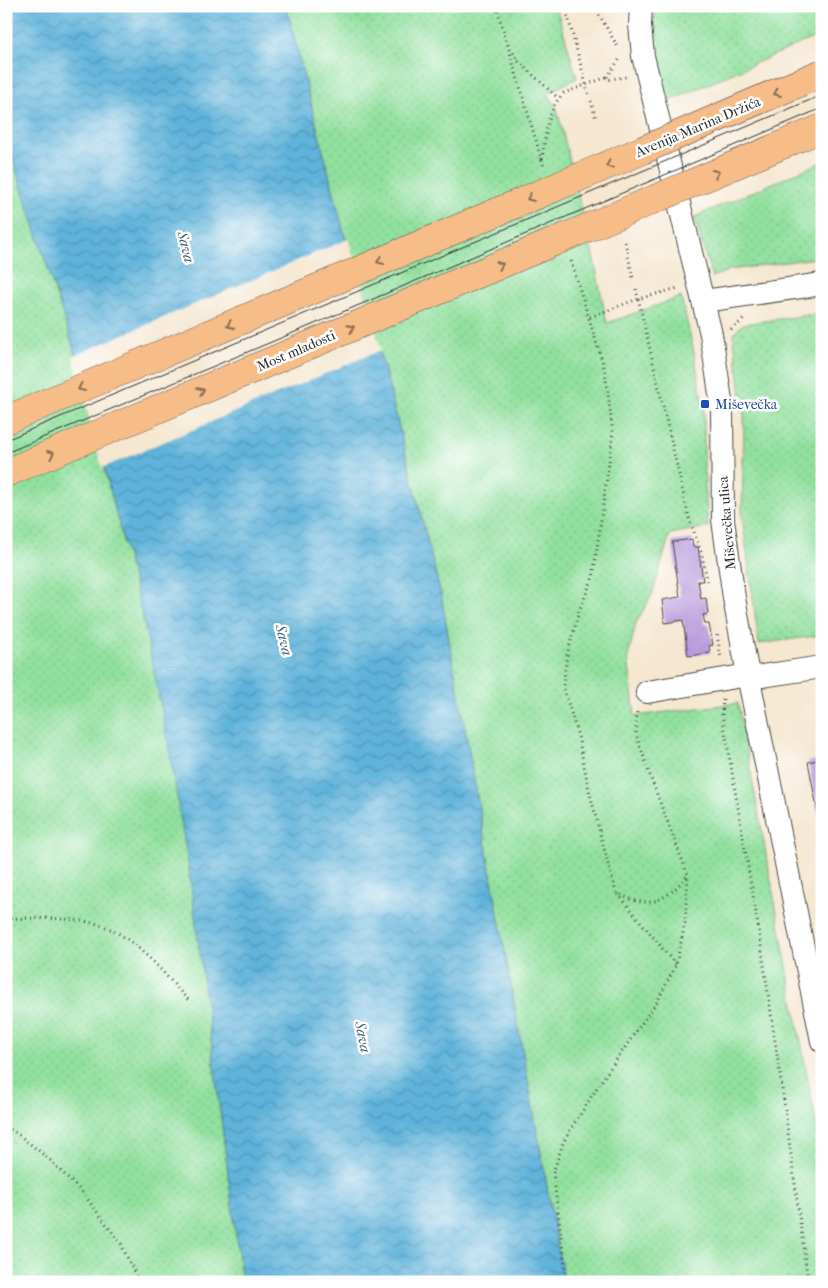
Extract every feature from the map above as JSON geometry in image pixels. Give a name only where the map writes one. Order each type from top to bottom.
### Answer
[{"type":"main road","name":"Avenija Marina Držića","points":[[6,420],[822,73]]},
{"type":"main road","name":"Most mladosti","points":[[6,473],[822,128]]},
{"type":"street","name":"Miševečka ulica","points":[[641,6],[640,25],[644,56],[711,334],[722,407],[723,520],[734,598],[822,1041]]},
{"type":"street","points":[[704,301],[822,284]]},
{"type":"street","points":[[647,692],[724,679],[822,667]]},
{"type":"path","points":[[496,6],[544,170]]},
{"type":"path","points":[[565,6],[589,96]]},
{"type":"path","points":[[594,6],[627,62]]},
{"type":"path","points":[[506,39],[518,61],[558,98]]},
{"type":"path","points":[[542,161],[545,140],[558,98],[564,93],[606,77],[623,54]]},
{"type":"path","points":[[606,77],[610,79],[626,77],[632,82]]},
{"type":"path","points":[[591,101],[596,119]]},
{"type":"path","points":[[625,242],[633,278]]},
{"type":"path","points":[[569,252],[605,370],[613,434],[593,577],[579,611],[567,655],[562,686],[578,736],[591,799],[616,892],[676,965]]},
{"type":"path","points":[[590,317],[638,299],[684,287]]},
{"type":"path","points":[[636,289],[689,518],[702,554],[709,588]]},
{"type":"path","points":[[716,631],[724,679],[722,714],[759,935],[808,1282]]},
{"type":"path","points":[[568,1282],[553,1173],[555,1166],[569,1132],[604,1077],[657,1002],[676,965],[685,922],[688,875],[652,784],[636,734],[638,697],[647,692]]},
{"type":"path","points":[[616,892],[629,900],[644,903],[664,899],[688,875]]},
{"type":"path","points":[[6,918],[77,921],[104,926],[124,937],[154,963],[188,1001]]},
{"type":"path","points":[[6,1127],[18,1134],[50,1160],[83,1193],[121,1244],[139,1282]]},
{"type":"green space","points":[[286,6],[556,6],[577,78],[548,93],[557,109],[594,260],[607,323],[681,297],[694,352],[704,411],[704,470],[708,527],[670,534],[652,595],[636,623],[628,657],[635,716],[738,703],[822,1155],[822,1282],[564,1282],[441,595],[384,367],[345,237]]},
{"type":"green space","points":[[656,6],[822,6],[822,34],[665,103],[654,39],[653,26]]},
{"type":"green space","points":[[6,139],[73,346],[144,622],[167,737],[189,869],[242,1282],[6,1282]]},
{"type":"green space","points":[[822,162],[822,257],[730,270],[712,277],[694,217]]},
{"type":"green space","points":[[822,313],[822,635],[759,644],[742,516],[744,416],[733,334],[743,324]]},
{"type":"water","name":"Sava","points":[[6,6],[286,6],[345,237],[384,367],[441,595],[564,1282],[242,1282],[189,869],[167,737],[144,622],[73,346],[6,139]]},
{"type":"pier","points":[[348,239],[381,350],[102,468],[73,356]]},
{"type":"building","points":[[692,539],[693,547],[698,547],[703,581],[698,581],[701,599],[706,598],[708,614],[703,615],[705,624],[709,624],[713,645],[709,646],[710,653],[688,656],[683,620],[665,623],[662,600],[680,597],[672,542]]},
{"type":"building","points":[[822,759],[822,829],[821,829],[808,762]]},
{"type":"tram line","points":[[6,440],[822,95]]},
{"type":"tram line","points":[[6,453],[822,108]]},
{"type":"place","name":"Miševečka","points":[[705,404]]}]
